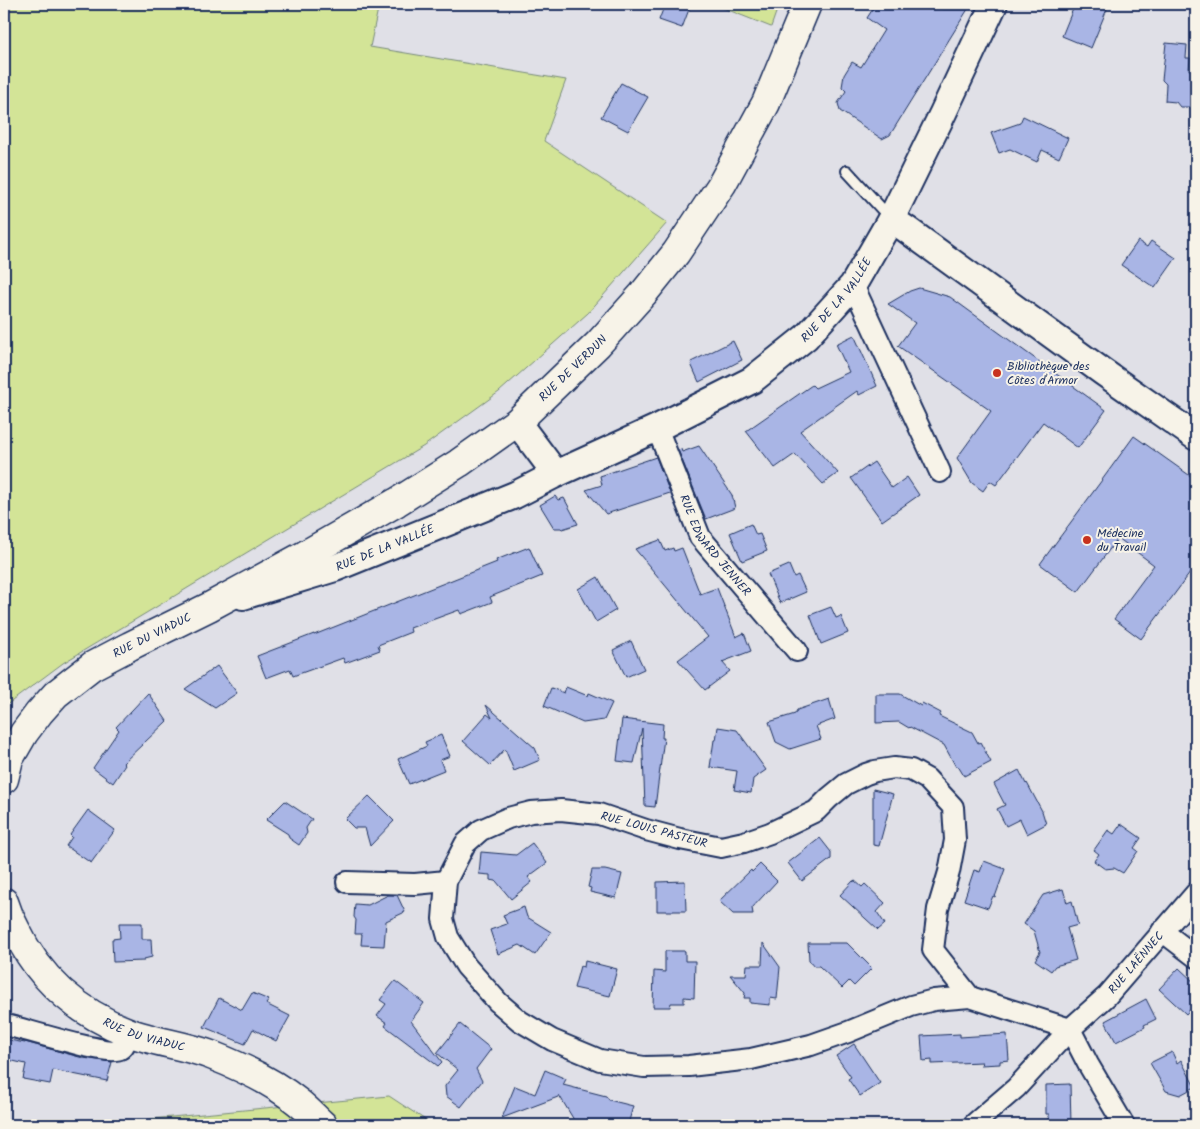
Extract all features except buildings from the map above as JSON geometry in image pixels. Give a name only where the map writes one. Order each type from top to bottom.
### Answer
[{"type":"main road","name":"RUE DE VERDUN","points":[[209,607],[397,502],[459,463],[516,422],[598,344],[676,253],[722,184],[766,103],[807,4]]},
{"type":"main road","name":"RUE DU VIADUC","points":[[6,765],[24,733],[56,694],[92,666],[209,607]]},
{"type":"main road","name":"RUE DU VIADUC","points":[[4,902],[23,945],[42,974],[82,1008],[128,1032],[187,1047],[213,1056],[257,1076],[298,1101],[323,1125]]},
{"type":"street","name":"RUE DE LA VALLÉE","points":[[209,607],[335,568],[515,494],[656,428],[752,380],[806,337],[853,285],[890,219],[943,113],[994,4]]},
{"type":"street","points":[[890,219],[1196,437]]},
{"type":"street","points":[[853,285],[940,472]]},
{"type":"street","points":[[516,422],[556,474]]},
{"type":"street","name":"RUE EDWARD JENNER","points":[[656,428],[700,537],[796,651]]},
{"type":"street","name":"RUE LOUIS PASTEUR","points":[[970,997],[933,950],[938,908],[949,872],[955,840],[953,807],[927,780],[911,770],[894,768],[866,774],[846,784],[816,811],[770,833],[722,847],[646,830],[599,814],[561,810],[531,812],[508,818],[481,830],[465,844],[446,881],[444,918],[448,937],[466,966],[498,1002],[520,1021],[552,1040],[600,1060],[644,1066],[689,1066],[751,1059],[811,1045],[911,1006],[934,1000],[970,997],[1070,1029]]},
{"type":"street","points":[[348,882],[415,884],[446,881]]},
{"type":"street","name":"RUE LAËNNEC","points":[[974,1124],[1016,1088],[1070,1029],[1107,996],[1196,892]]},
{"type":"street","points":[[1162,931],[1196,958]]},
{"type":"street","points":[[4,1025],[112,1051],[120,1049],[125,1044],[128,1032]]},
{"type":"street","points":[[1070,1029],[1124,1125]]},
{"type":"lane","points":[[847,171],[890,219]]},
{"type":"green space","points":[[4,4],[379,4],[370,47],[566,80],[544,141],[667,223],[588,313],[499,392],[424,446],[63,663],[4,707]]},
{"type":"green space","points":[[713,4],[779,4],[771,27]]},
{"type":"green space","points":[[389,1096],[433,1125],[102,1125],[151,1119]]},
{"type":"place","name":"Bibliothèque des Côtes d'Armor","points":[[997,373]]},
{"type":"place","name":"Médecine du Travail","points":[[1087,540]]}]
